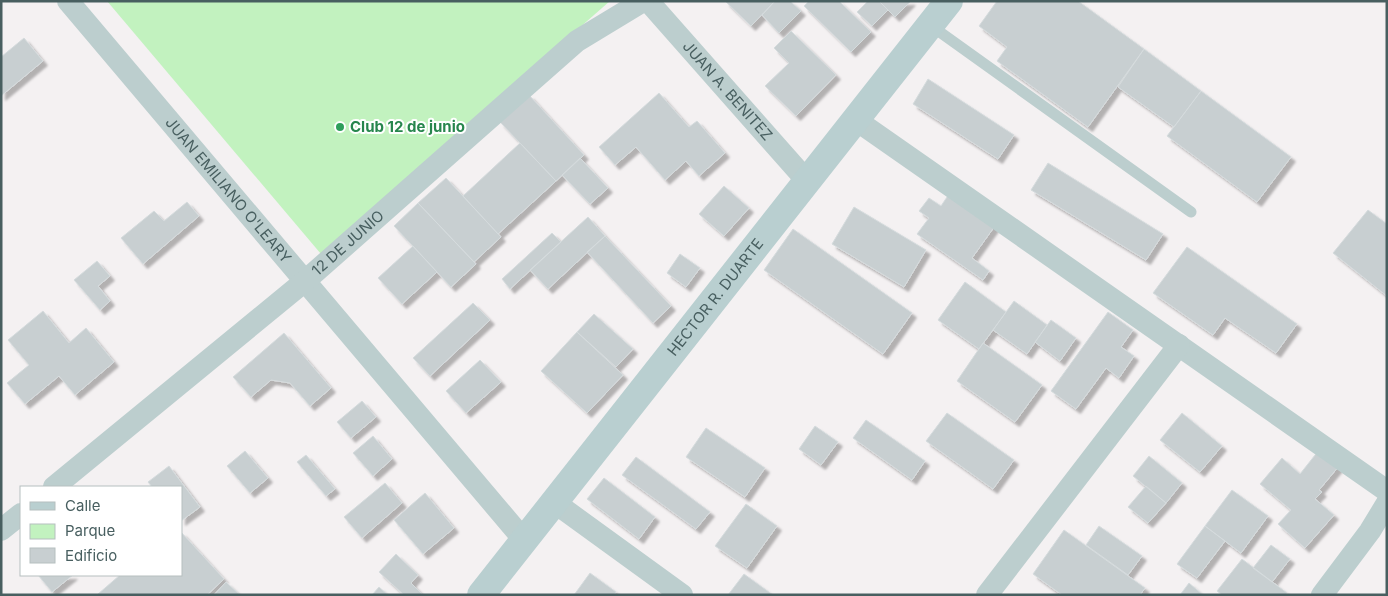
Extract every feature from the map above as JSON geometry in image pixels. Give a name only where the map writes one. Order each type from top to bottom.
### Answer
[{"type":"street","name":"JUAN EMILIANO O'LEARY","points":[[68,1],[524,540]]},
{"type":"street","name":"12 DE JUNIO","points":[[55,486],[305,281],[577,41],[643,1]]},
{"type":"street","name":"JUAN A. BENITEZ","points":[[648,1],[808,181]]},
{"type":"street","name":"HECTOR R. DUARTE","points":[[481,595],[950,1]]},
{"type":"street","points":[[856,120],[1387,491]]},
{"type":"street","points":[[987,595],[1179,345]]},
{"type":"street","points":[[554,502],[682,595]]},
{"type":"street","points":[[1322,595],[1370,531],[1387,503]]},
{"type":"street","points":[[1,530],[20,515]]},
{"type":"lane","points":[[930,26],[1191,212]]},
{"type":"green space","name":"Club 12 de junio","points":[[107,1],[610,1],[321,254]]},
{"type":"building","points":[[725,1],[775,1],[751,26]]},
{"type":"building","points":[[775,1],[790,1],[801,11],[779,33],[762,15]]},
{"type":"building","points":[[809,1],[839,1],[871,32],[851,52],[804,6]]},
{"type":"building","points":[[868,1],[879,1],[888,10],[872,26],[857,12]]},
{"type":"building","points":[[879,1],[911,1],[895,17]]},
{"type":"building","points":[[997,1],[1078,1],[1144,49],[1088,127],[997,61],[1007,47],[979,26]]},
{"type":"building","points":[[791,31],[836,75],[796,116],[765,86],[789,63],[774,48]]},
{"type":"building","points":[[24,38],[43,61],[1,96],[1,57]]},
{"type":"building","points":[[1144,49],[1201,91],[1174,127],[1118,87]]},
{"type":"building","points":[[928,79],[1014,135],[998,159],[913,104]]},
{"type":"building","points":[[1201,91],[1291,157],[1257,202],[1167,136]]},
{"type":"building","points":[[659,93],[689,127],[697,121],[725,153],[699,176],[686,161],[665,180],[636,147],[615,165],[599,147]]},
{"type":"building","points":[[529,95],[584,155],[556,181],[500,122]]},
{"type":"building","points":[[520,143],[556,181],[498,234],[463,196]]},
{"type":"building","points":[[580,158],[608,188],[590,204],[562,175]]},
{"type":"building","points":[[1048,163],[1163,234],[1146,260],[1031,190]]},
{"type":"building","points":[[446,178],[501,237],[474,262],[418,203]]},
{"type":"building","points":[[724,186],[749,208],[724,236],[699,214]]},
{"type":"building","points":[[951,191],[997,223],[972,258],[989,271],[983,280],[917,234],[929,218],[919,211],[929,198],[941,206]]},
{"type":"building","points":[[187,202],[199,216],[143,264],[121,238],[154,211],[164,221]]},
{"type":"building","points":[[418,203],[476,264],[451,287],[394,226]]},
{"type":"building","points":[[854,207],[926,250],[904,287],[832,244]]},
{"type":"building","points":[[1368,210],[1387,224],[1387,296],[1333,253]]},
{"type":"building","points":[[588,217],[605,236],[548,289],[530,270]]},
{"type":"building","points":[[793,229],[912,313],[883,354],[764,270]]},
{"type":"building","points":[[552,233],[561,242],[510,289],[502,279]]},
{"type":"building","points":[[605,236],[671,306],[653,323],[587,252]]},
{"type":"building","points":[[413,246],[437,272],[402,304],[378,278]]},
{"type":"building","points":[[1187,247],[1297,324],[1276,353],[1225,318],[1213,335],[1153,293]]},
{"type":"building","points":[[680,254],[700,268],[686,287],[667,273]]},
{"type":"building","points":[[97,261],[110,276],[98,286],[110,301],[100,310],[74,280]]},
{"type":"building","points":[[965,282],[1006,312],[979,349],[938,320]]},
{"type":"building","points":[[1014,301],[1047,325],[1027,354],[993,330]]},
{"type":"building","points":[[473,303],[490,320],[430,376],[413,358]]},
{"type":"building","points":[[43,311],[69,343],[86,328],[114,362],[75,395],[59,376],[25,404],[7,383],[29,365],[8,340]]},
{"type":"building","points":[[1108,312],[1133,330],[1121,347],[1134,356],[1119,378],[1106,368],[1076,409],[1051,391]]},
{"type":"building","points":[[594,314],[633,349],[616,367],[577,332]]},
{"type":"building","points":[[1051,320],[1076,338],[1060,361],[1035,342]]},
{"type":"building","points":[[577,332],[623,375],[587,413],[541,371]]},
{"type":"building","points":[[284,333],[331,388],[310,406],[290,383],[271,380],[251,397],[233,377]]},
{"type":"building","points":[[983,343],[1042,385],[1015,422],[957,381]]},
{"type":"building","points":[[480,360],[501,382],[466,413],[446,391]]},
{"type":"building","points":[[362,401],[376,417],[351,438],[337,422]]},
{"type":"building","points":[[947,413],[1014,460],[993,489],[926,441]]},
{"type":"building","points":[[1182,413],[1222,446],[1200,472],[1160,440]]},
{"type":"building","points":[[866,420],[925,461],[912,480],[853,438]]},
{"type":"building","points":[[815,426],[838,442],[821,465],[799,449]]},
{"type":"building","points":[[706,428],[765,468],[745,497],[686,457]]},
{"type":"building","points":[[373,436],[392,459],[373,476],[353,453]]},
{"type":"building","points":[[1319,450],[1339,466],[1319,490],[1322,492],[1315,499],[1334,515],[1305,548],[1278,524],[1291,510],[1260,484],[1282,458],[1300,474]]},
{"type":"building","points":[[245,451],[268,478],[250,493],[227,466]]},
{"type":"building","points":[[306,455],[335,489],[326,496],[297,462]]},
{"type":"building","points":[[1149,456],[1182,483],[1166,503],[1133,476]]},
{"type":"building","points":[[636,457],[710,512],[696,529],[622,475]]},
{"type":"building","points":[[169,466],[200,507],[182,520],[182,486],[151,486],[148,482]]},
{"type":"building","points":[[604,478],[655,517],[639,539],[587,499]]},
{"type":"building","points":[[385,483],[402,503],[362,538],[344,517]]},
{"type":"building","points":[[1146,486],[1166,503],[1148,523],[1128,507]]},
{"type":"building","points":[[1232,490],[1268,516],[1241,553],[1205,526]]},
{"type":"building","points":[[425,493],[454,528],[423,554],[394,520]]},
{"type":"building","points":[[746,504],[777,526],[747,568],[715,546]]},
{"type":"building","points":[[1099,526],[1142,556],[1128,575],[1086,545]]},
{"type":"building","points":[[1205,526],[1225,541],[1197,578],[1177,564]]},
{"type":"building","points":[[1064,530],[1145,588],[1140,595],[1062,595],[1033,574]]},
{"type":"building","points":[[182,533],[224,579],[207,595],[98,594],[119,576],[182,576]]},
{"type":"building","points":[[1271,545],[1290,559],[1272,582],[1253,568]]},
{"type":"building","points":[[396,554],[418,575],[411,583],[423,595],[404,595],[379,572]]},
{"type":"building","points":[[1242,559],[1287,593],[1286,595],[1222,595],[1217,591]]},
{"type":"building","points":[[590,573],[616,592],[614,595],[574,595]]},
{"type":"building","points":[[744,574],[773,595],[728,595]]},
{"type":"building","points":[[39,576],[72,576],[52,592]]},
{"type":"building","points":[[226,582],[240,595],[214,595]]},
{"type":"building","points":[[1189,583],[1203,595],[1180,595]]},
{"type":"building","points":[[379,587],[388,595],[372,595]]},
{"type":"place","name":"Club 12 de junio","points":[[340,127]]}]
